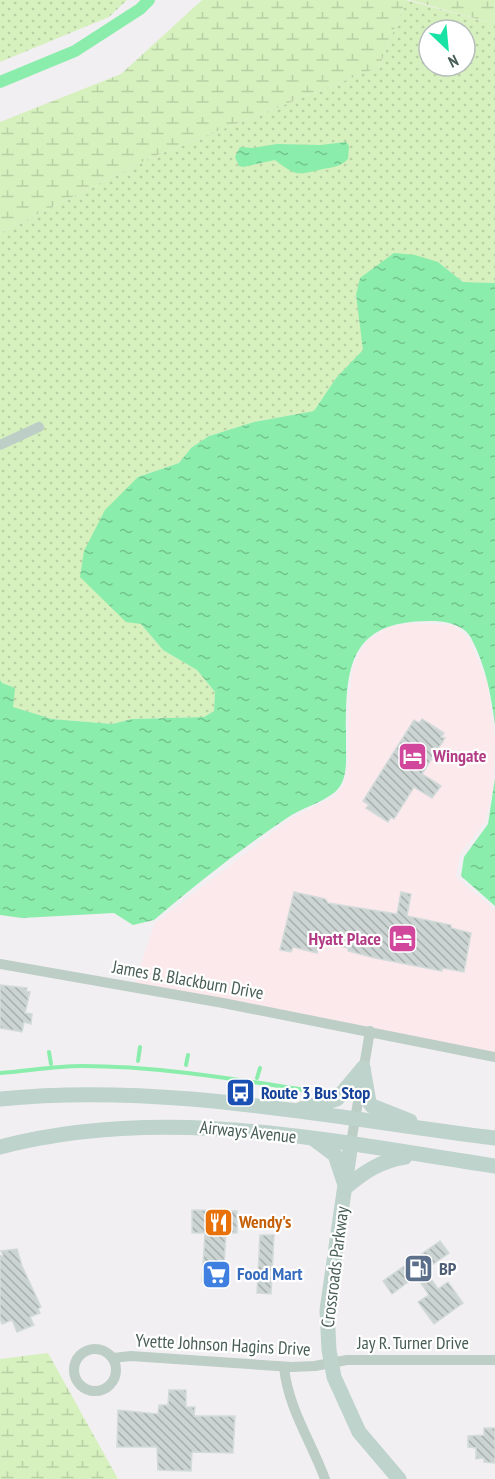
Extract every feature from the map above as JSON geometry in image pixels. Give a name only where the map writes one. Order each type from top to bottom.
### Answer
[{"type":"main road","points":[[291,1111],[337,1099],[363,1068]]},
{"type":"main road","points":[[363,1068],[369,1102],[372,1106],[441,1131]]},
{"type":"main road","name":"Airways Avenue","points":[[0,1099],[118,1094],[166,1096],[495,1138]]},
{"type":"main road","name":"Airways Avenue","points":[[0,1147],[90,1130],[163,1126],[210,1127],[351,1143],[495,1166]]},
{"type":"main road","points":[[313,1139],[335,1155],[345,1188],[367,1170],[388,1160],[418,1155]]},
{"type":"main road","name":"Crossroads Parkway","points":[[351,1143],[327,1310],[331,1363],[359,1432],[399,1479]]},
{"type":"street","points":[[0,445],[39,427]]},
{"type":"street","name":"James B. Blackburn Drive","points":[[0,964],[495,1057]]},
{"type":"street","points":[[351,1143],[370,1032]]},
{"type":"street","name":"Yvette Johnson Hagins Drive","points":[[113,1358],[116,1374],[108,1387],[89,1391],[77,1382],[74,1365],[82,1353],[94,1348],[101,1349],[113,1358],[131,1356],[284,1367],[331,1363]]},
{"type":"street","name":"Jay R. Turner Drive","points":[[331,1363],[347,1359],[495,1360]]},
{"type":"street","points":[[284,1367],[285,1383],[295,1414],[325,1479]]},
{"type":"shaded area","points":[[411,623],[452,625],[468,637],[487,681],[495,739],[493,788],[485,822],[460,854],[456,877],[495,910],[495,1057],[134,984],[155,923],[290,819],[335,796],[344,784],[348,764],[349,697],[354,663],[366,642],[388,627]]},
{"type":"green space","points":[[0,0],[127,0],[109,17],[0,62]]},
{"type":"green space","points":[[202,0],[406,0],[379,67],[150,158],[0,233],[0,122],[121,74]]},
{"type":"green space","points":[[406,0],[473,18],[417,18],[417,78],[477,78],[477,19],[495,24],[495,283],[463,282],[438,262],[356,295],[364,350],[336,378],[314,411],[254,422],[209,436],[191,448],[179,463],[138,477],[141,624],[163,650],[197,670],[215,692],[214,711],[204,717],[132,719],[112,724],[52,719],[12,707],[0,680],[0,233],[150,158],[379,67]]},
{"type":"green space","points":[[410,0],[495,0],[495,24]]},
{"type":"green space","points":[[48,1353],[118,1479],[0,1479],[0,1359]]},
{"type":"water","points":[[346,142],[349,146],[348,159],[345,162],[303,173],[293,172],[275,160],[243,167],[239,166],[235,157],[240,147]]},
{"type":"water","points":[[394,253],[415,255],[438,262],[463,282],[495,283],[495,725],[484,670],[471,638],[464,630],[449,623],[432,621],[403,623],[381,630],[366,641],[356,656],[350,674],[347,696],[345,770],[342,782],[335,792],[293,814],[270,830],[219,867],[154,920],[133,925],[114,913],[22,918],[0,915],[0,680],[15,688],[13,707],[52,719],[112,724],[132,719],[204,717],[214,711],[215,692],[197,670],[163,650],[141,624],[126,622],[80,577],[84,551],[105,510],[138,477],[179,463],[191,448],[209,436],[254,422],[314,411],[336,378],[363,350],[356,295],[360,278]]},
{"type":"water","points":[[495,778],[495,906],[461,876],[464,857],[488,824]]},
{"type":"building","name":"Wingate","points":[[422,719],[444,733],[441,737],[445,738],[422,774],[441,786],[432,798],[414,787],[394,819],[391,817],[388,822],[366,808],[369,805],[363,801],[414,720],[419,723]]},
{"type":"building","name":"Hyatt Place","points":[[294,892],[325,899],[328,903],[397,914],[401,892],[411,894],[407,916],[451,925],[451,928],[471,933],[464,972],[442,968],[442,971],[375,958],[348,951],[348,948],[320,942],[317,953],[293,947],[291,952],[280,950]]},
{"type":"building","points":[[0,985],[27,988],[26,991],[30,992],[25,1013],[32,1014],[31,1024],[24,1022],[22,1032],[0,1028]]},
{"type":"building","points":[[192,1210],[237,1211],[237,1233],[226,1233],[223,1282],[202,1281],[205,1233],[192,1233]]},
{"type":"building","points":[[260,1235],[274,1235],[271,1294],[257,1293]]},
{"type":"building","points":[[440,1241],[449,1253],[425,1270],[438,1289],[448,1282],[463,1303],[434,1324],[418,1302],[429,1295],[416,1276],[392,1294],[383,1281]]},
{"type":"building","points":[[17,1249],[22,1266],[41,1307],[38,1309],[40,1313],[30,1317],[34,1325],[17,1332],[12,1320],[2,1324],[0,1319],[0,1256],[3,1255],[1,1251]]},
{"type":"building","points":[[169,1390],[186,1390],[186,1407],[195,1407],[194,1416],[235,1416],[233,1453],[192,1452],[191,1471],[158,1470],[157,1447],[117,1447],[118,1410],[158,1414],[159,1405],[168,1405]]},
{"type":"building","points":[[484,1428],[495,1428],[495,1463],[484,1462],[484,1458],[476,1459],[476,1448],[468,1447],[468,1436],[484,1435]]},
{"type":"waterway","points":[[0,82],[75,51],[140,9],[149,0]]},
{"type":"waterway","points":[[138,1061],[140,1047]]},
{"type":"waterway","points":[[49,1052],[51,1064]]},
{"type":"waterway","points":[[186,1065],[188,1055]]},
{"type":"waterway","points":[[0,1073],[82,1066],[138,1068],[306,1090]]},
{"type":"waterway","points":[[257,1078],[260,1068]]},
{"type":"place","name":"Wingate","points":[[412,756]]},
{"type":"place","name":"Hyatt Place","points":[[402,939]]},
{"type":"place","name":"Route 3 Bus Stop","points":[[240,1093]]},
{"type":"place","name":"Wendy's","points":[[218,1222]]},
{"type":"place","name":"BP","points":[[418,1269]]},
{"type":"place","name":"Food Mart","points":[[216,1274]]}]
